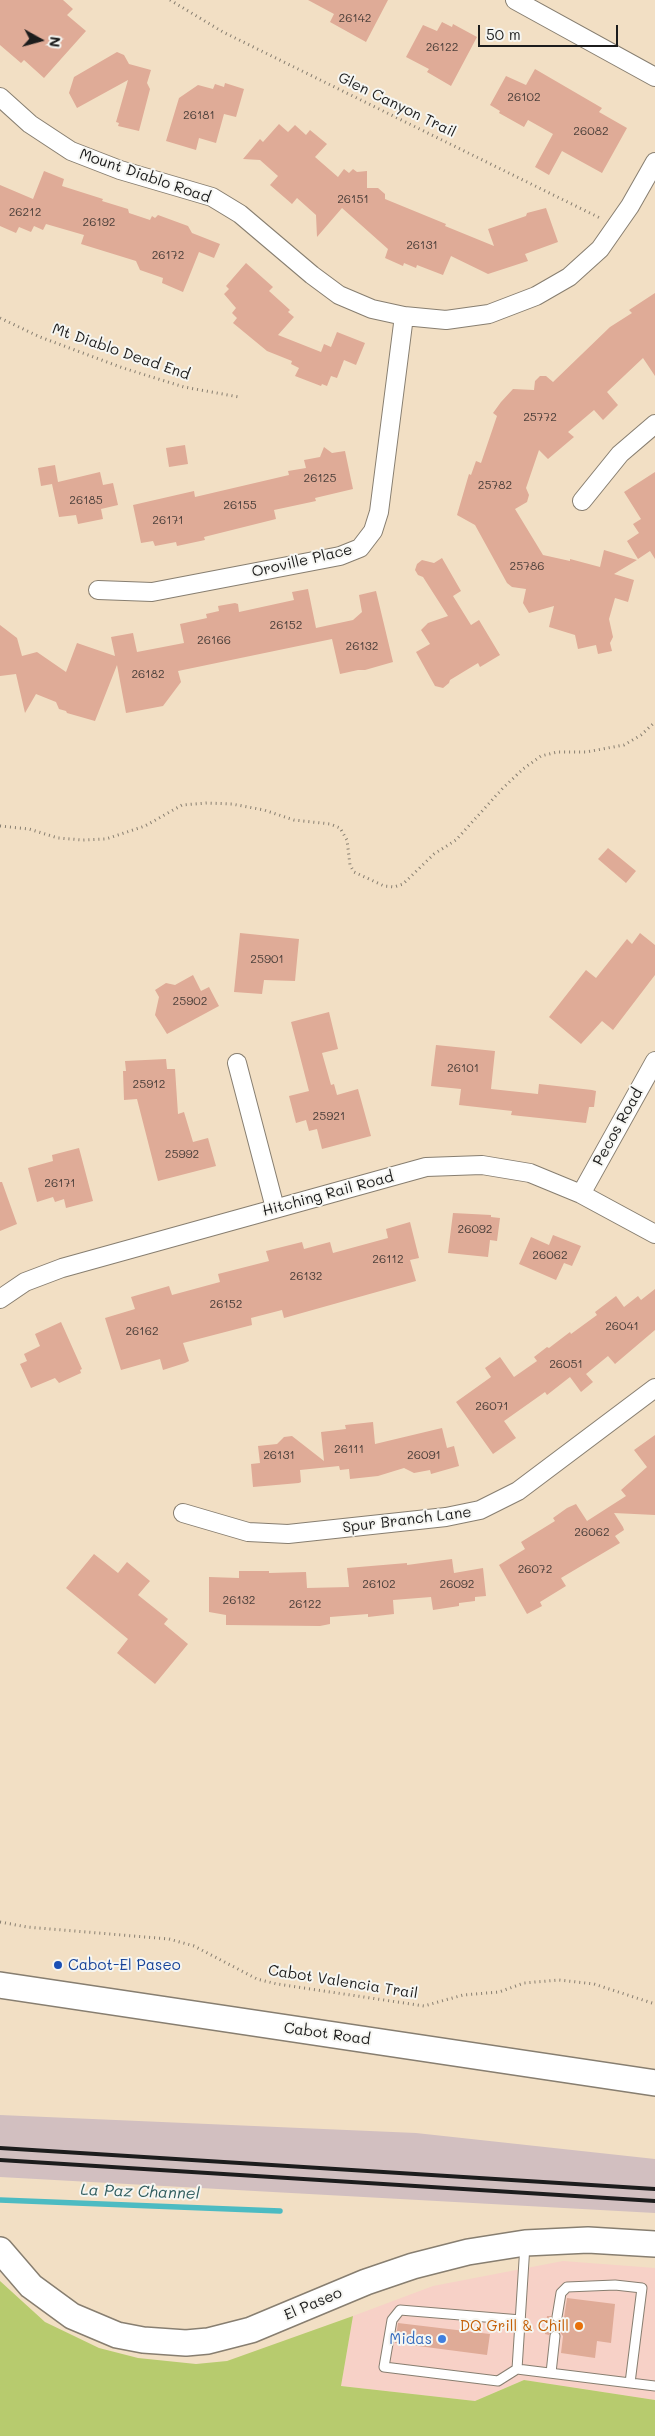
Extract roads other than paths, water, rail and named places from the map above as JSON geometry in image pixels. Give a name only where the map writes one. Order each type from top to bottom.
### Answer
[{"type":"street","points":[[515,0],[655,77]]},
{"type":"street","name":"Mount Diablo Road","points":[[0,97],[30,124],[71,151],[120,170],[212,197],[240,214],[312,276],[339,295],[372,309],[404,316],[446,320],[489,314],[536,296],[569,277],[600,249],[630,206],[655,162]]},
{"type":"street","name":"Oroville Place","points":[[98,590],[152,592],[340,556],[360,548],[373,531],[379,512],[404,316]]},
{"type":"street","points":[[582,501],[620,454],[655,424]]},
{"type":"street","name":"Pecos Road","points":[[581,1194],[655,1061]]},
{"type":"street","points":[[237,1063],[274,1208]]},
{"type":"street","name":"Hitching Rail Road","points":[[0,1299],[25,1282],[62,1268],[426,1167],[482,1165],[521,1172],[581,1194],[655,1234]]},
{"type":"street","name":"Spur Branch Lane","points":[[183,1513],[248,1532],[288,1534],[446,1517],[480,1510],[518,1491],[655,1388]]},
{"type":"street","name":"Cabot Road","points":[[0,1985],[655,2083]]},
{"type":"street","name":"El Paseo","points":[[0,2250],[16,2272],[55,2305],[93,2326],[117,2335],[164,2342],[208,2342],[251,2330],[316,2302],[413,2266],[468,2252],[525,2242],[588,2240],[655,2244]]},
{"type":"lane","points":[[517,2369],[525,2242]]},
{"type":"lane","points":[[557,2317],[560,2293],[567,2287],[615,2285],[642,2288],[630,2382]]},
{"type":"lane","points":[[521,2320],[400,2310],[392,2320],[384,2366],[498,2381],[517,2369],[655,2386]]},
{"type":"lane","points":[[551,2373],[555,2336]]},
{"type":"waterway","name":"La Paz Channel","points":[[0,2200],[280,2211]]},
{"type":"railway","points":[[0,2148],[655,2189]]},
{"type":"railway","points":[[0,2160],[655,2201]]},
{"type":"place","name":"Cabot-El Paseo","points":[[58,1965]]},
{"type":"place","name":"DQ Grill & Chill","points":[[579,2326]]},
{"type":"place","name":"Midas","points":[[442,2339]]}]
